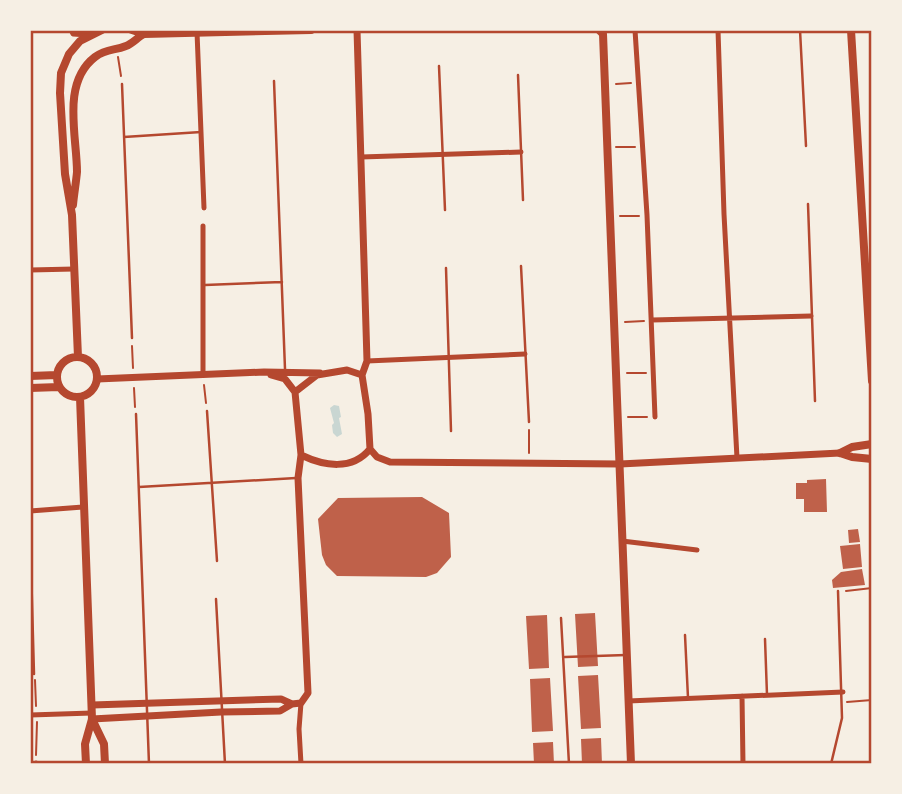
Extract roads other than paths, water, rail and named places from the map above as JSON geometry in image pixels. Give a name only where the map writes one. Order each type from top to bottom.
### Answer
[{"type":"main road","points":[[78,357],[72,215],[62,141],[61,73],[69,54],[80,40],[102,30]]},
{"type":"main road","points":[[132,30],[311,30]]},
{"type":"main road","points":[[851,30],[872,382]]},
{"type":"main road","points":[[603,31],[631,764]]},
{"type":"main road","points":[[72,215],[77,173],[75,86],[82,71],[93,59],[108,49],[125,46],[144,32]]},
{"type":"main road","points":[[78,357],[90,362],[97,379],[91,391],[80,397],[68,395],[60,387],[57,375],[61,364],[78,357]]},
{"type":"main road","points":[[30,376],[57,375]]},
{"type":"main road","points":[[30,388],[60,387]]},
{"type":"main road","points":[[80,397],[92,712],[85,744],[86,764]]},
{"type":"main road","points":[[840,453],[852,447],[872,444]]},
{"type":"main road","points":[[840,453],[872,459]]},
{"type":"main road","points":[[92,712],[104,744],[105,764]]},
{"type":"street","points":[[71,30],[73,34],[80,36],[91,35]]},
{"type":"street","points":[[358,30],[367,361],[362,375],[370,449],[377,457],[390,462],[620,464],[840,453]]},
{"type":"street","points":[[635,30],[647,215],[655,417]]},
{"type":"street","points":[[718,30],[737,458]]},
{"type":"street","points":[[197,32],[204,208]]},
{"type":"street","points":[[361,157],[521,152]]},
{"type":"street","points":[[203,226],[203,375]]},
{"type":"street","points":[[30,270],[74,269]]},
{"type":"street","points":[[652,320],[811,316]]},
{"type":"street","points":[[367,361],[525,354]]},
{"type":"street","points":[[295,392],[317,375],[346,370],[362,375]]},
{"type":"street","points":[[264,372],[285,379],[295,392],[301,455],[298,478],[308,693],[301,703],[301,764]]},
{"type":"street","points":[[97,379],[264,372],[325,373]]},
{"type":"street","points":[[301,455],[330,466],[363,457],[370,449]]},
{"type":"street","points":[[30,511],[83,507]]},
{"type":"street","points":[[622,541],[696,550]]},
{"type":"street","points":[[628,701],[843,691]]},
{"type":"street","points":[[742,696],[743,764]]},
{"type":"street","points":[[33,715],[92,712],[146,704],[281,699],[292,704]]},
{"type":"street","points":[[92,712],[146,716],[280,711],[292,704],[301,703]]},
{"type":"lane","points":[[800,30],[806,146]]},
{"type":"lane","points":[[439,66],[445,210]]},
{"type":"lane","points":[[518,75],[523,200]]},
{"type":"lane","points":[[274,81],[286,372]]},
{"type":"lane","points":[[122,84],[132,338]]},
{"type":"lane","points":[[124,137],[202,132]]},
{"type":"lane","points":[[807,204],[815,401]]},
{"type":"lane","points":[[521,266],[529,422]]},
{"type":"lane","points":[[446,268],[451,431]]},
{"type":"lane","points":[[205,285],[283,282]]},
{"type":"lane","points":[[207,411],[216,561]]},
{"type":"lane","points":[[136,414],[149,764]]},
{"type":"lane","points":[[139,486],[298,478]]},
{"type":"lane","points":[[30,530],[34,674]]},
{"type":"lane","points":[[831,764],[838,739],[843,691],[838,592]]},
{"type":"lane","points":[[216,599],[225,764]]},
{"type":"lane","points":[[561,618],[569,764]]},
{"type":"lane","points":[[685,635],[688,698]]},
{"type":"lane","points":[[765,639],[768,695]]},
{"type":"lane","points":[[565,657],[626,655]]}]
